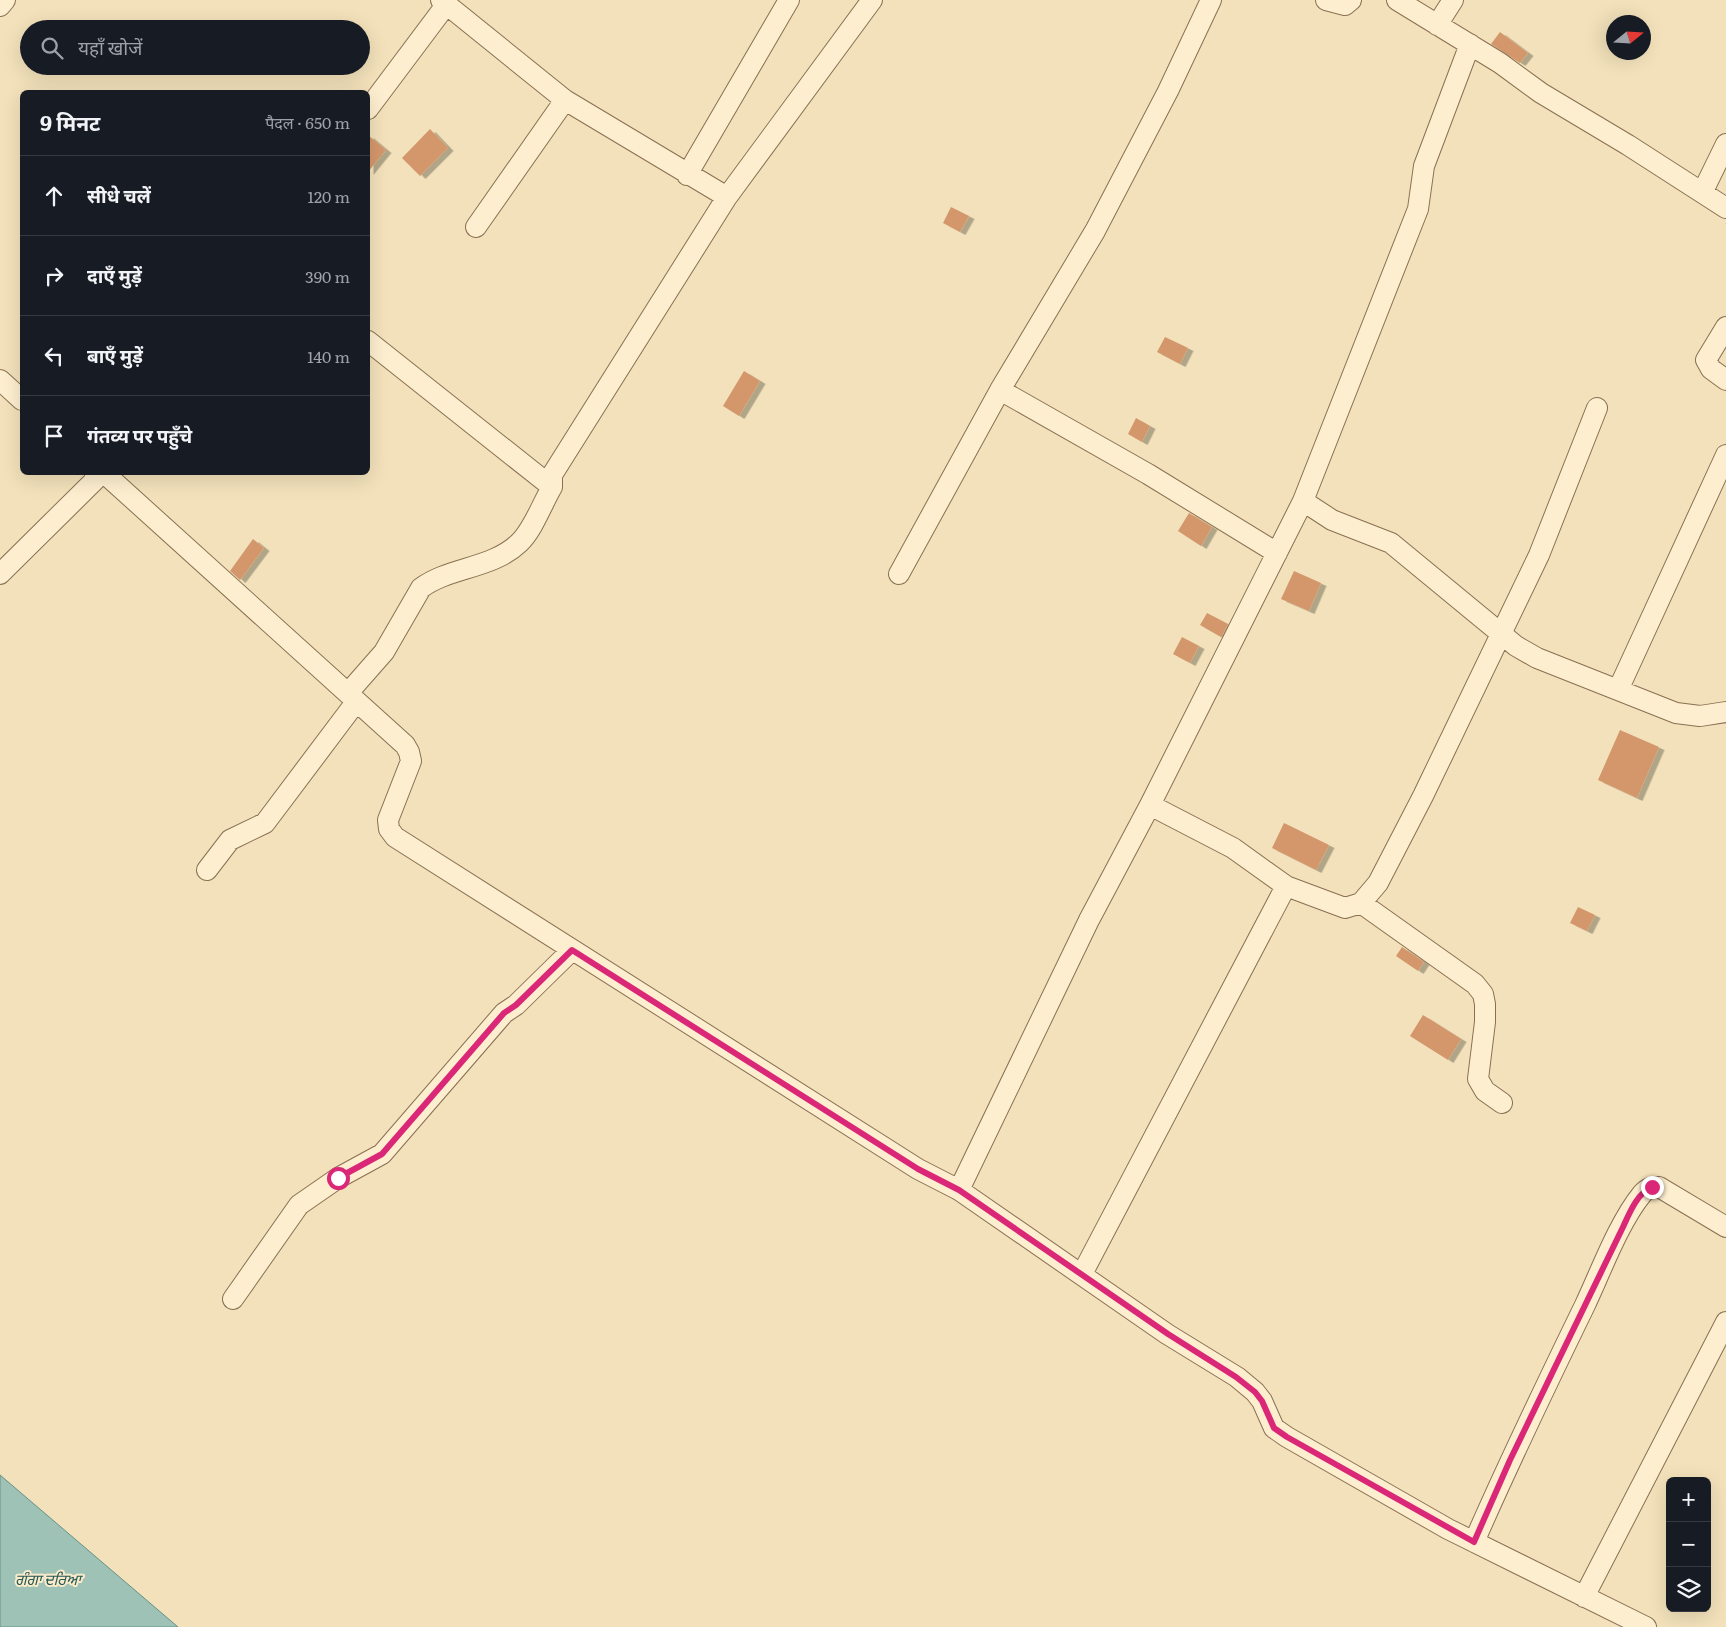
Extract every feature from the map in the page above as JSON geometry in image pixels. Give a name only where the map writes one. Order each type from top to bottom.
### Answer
[{"type":"street","points":[[0,6],[5,0]]},
{"type":"street","points":[[687,175],[789,0]]},
{"type":"street","points":[[207,870],[230,840],[265,823],[384,652],[421,588],[430,582],[488,561],[519,543],[552,487],[552,476],[727,197],[872,0]]},
{"type":"street","points":[[899,574],[1000,390],[1095,231],[1168,91],[1211,0]]},
{"type":"street","points":[[1326,0],[1345,5],[1351,0]]},
{"type":"street","points":[[1397,0],[1470,44],[1541,93],[1702,191],[1726,208]]},
{"type":"street","points":[[1436,25],[1453,0]]},
{"type":"street","points":[[370,106],[448,3],[565,100],[687,175],[727,197]]},
{"type":"street","points":[[959,1190],[1089,920],[1150,805],[1303,501],[1418,209],[1424,166],[1470,44]]},
{"type":"street","points":[[476,227],[565,100]]},
{"type":"street","points":[[1702,191],[1726,144]]},
{"type":"street","points":[[1726,327],[1706,360],[1711,369],[1726,380]]},
{"type":"street","points":[[370,343],[552,487]]},
{"type":"street","points":[[0,380],[20,398]]},
{"type":"street","points":[[1000,390],[1148,474],[1277,553]]},
{"type":"street","points":[[1150,805],[1233,848],[1286,886],[1345,908],[1360,903],[1378,883],[1423,796],[1539,555],[1597,408]]},
{"type":"street","points":[[1618,690],[1726,455]]},
{"type":"street","points":[[0,574],[80,497],[95,480],[95,475]]},
{"type":"street","points":[[106,475],[405,745],[409,752],[410,761],[407,774],[390,811],[388,820],[389,829],[395,837],[918,1169],[959,1190],[1168,1334],[1247,1385],[1262,1401],[1274,1428],[1287,1437],[1474,1542],[1646,1627]]},
{"type":"street","points":[[1303,501],[1332,520],[1390,542],[1501,634],[1537,658],[1676,713],[1700,716],[1726,712]]},
{"type":"street","points":[[1082,1274],[1286,886]]},
{"type":"street","points":[[1360,903],[1475,984],[1483,994],[1486,1022],[1478,1079],[1485,1091],[1502,1103]]},
{"type":"street","points":[[233,1299],[299,1205],[338,1178],[382,1154],[504,1013],[516,1005],[572,950]]},
{"type":"street","points":[[1474,1542],[1510,1460],[1595,1284],[1633,1206],[1643,1193],[1652,1187],[1659,1187],[1726,1227]]},
{"type":"street","points":[[1584,1597],[1726,1322]]},
{"type":"water","name":"ਗੰਗਾ ਦਰਿਆ","points":[[0,1475],[178,1627],[0,1627]]},
{"type":"building","points":[[1500,32],[1528,53],[1520,63],[1491,44]]},
{"type":"building","points":[[430,129],[448,148],[420,176],[402,158]]},
{"type":"building","points":[[370,137],[386,150],[370,170]]},
{"type":"building","points":[[951,207],[969,216],[960,232],[943,223]]},
{"type":"building","points":[[1165,337],[1188,348],[1180,364],[1157,352]]},
{"type":"building","points":[[744,371],[760,381],[739,416],[723,406]]},
{"type":"building","points":[[1136,418],[1150,426],[1142,442],[1128,434]]},
{"type":"building","points":[[1189,513],[1212,527],[1201,546],[1178,531]]},
{"type":"building","points":[[253,539],[264,548],[240,580],[230,571]]},
{"type":"building","points":[[1294,571],[1321,583],[1309,611],[1281,599]]},
{"type":"building","points":[[1207,613],[1228,624],[1221,637],[1200,625]]},
{"type":"building","points":[[1182,637],[1199,646],[1190,663],[1173,654]]},
{"type":"building","points":[[1620,730],[1659,747],[1637,798],[1598,780]]},
{"type":"building","points":[[1284,823],[1329,845],[1316,870],[1272,848]]},
{"type":"building","points":[[1578,907],[1595,915],[1587,931],[1570,923]]},
{"type":"building","points":[[1402,947],[1424,962],[1418,971],[1396,956]]},
{"type":"building","points":[[1423,1015],[1461,1039],[1448,1060],[1410,1036]]},
{"type":"route","points":[[338,1178],[382,1154],[504,1013],[516,1005],[572,950],[918,1169],[959,1190],[1168,1334],[1236,1377],[1255,1392],[1262,1401],[1274,1428],[1287,1437],[1474,1542],[1510,1460],[1633,1206],[1643,1193],[1652,1187]]}]
